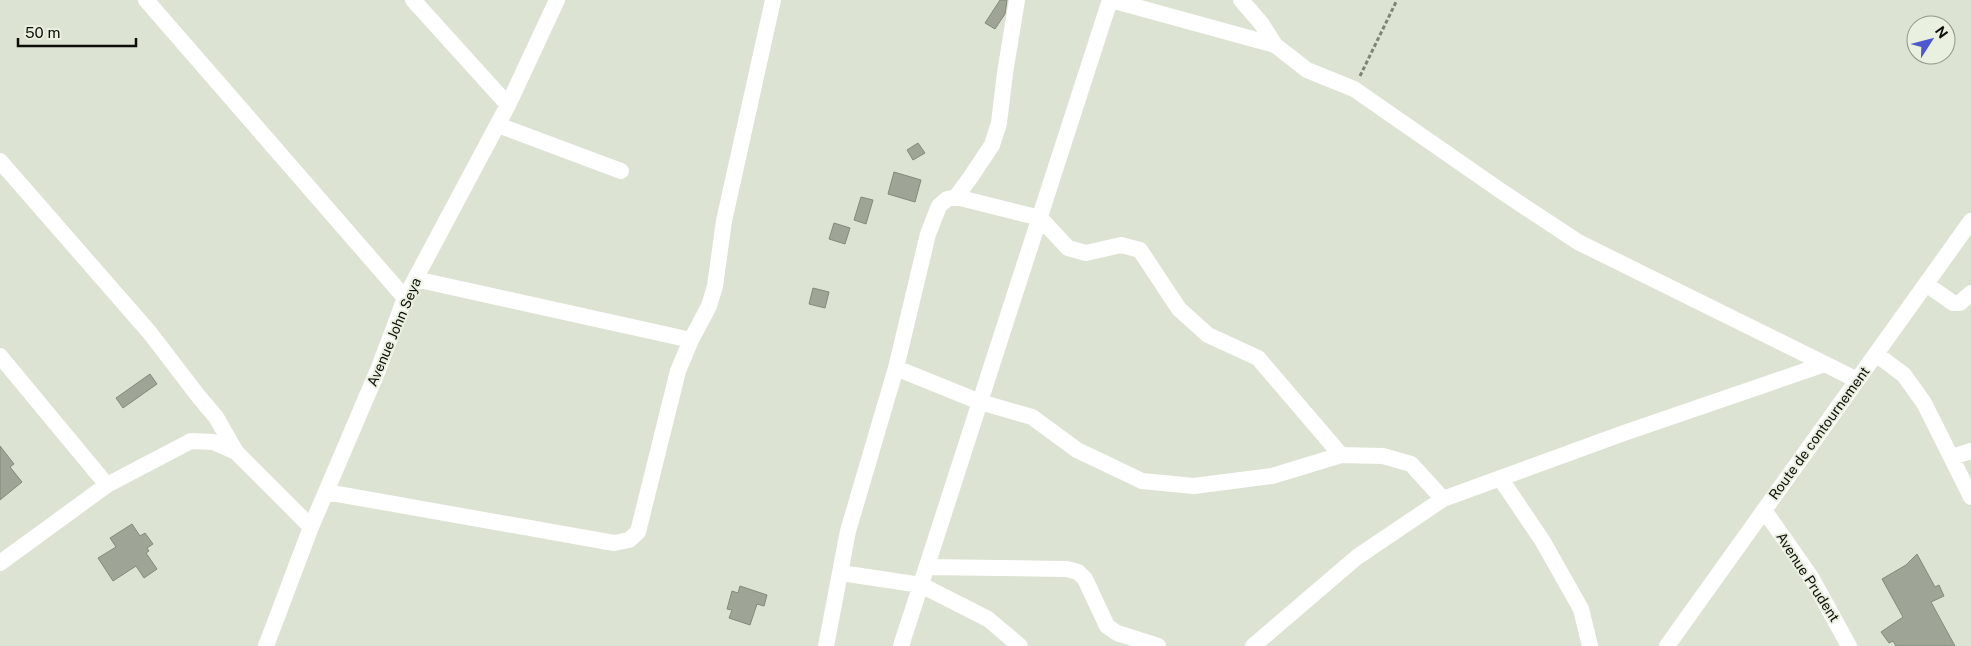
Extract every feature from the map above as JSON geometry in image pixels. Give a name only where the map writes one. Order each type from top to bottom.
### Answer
[{"type":"street","points":[[146,0],[404,298]]},
{"type":"street","points":[[413,0],[508,106]]},
{"type":"street","name":"Avenue John Seya","points":[[266,646],[311,527],[378,370],[404,298],[508,106],[557,0]]},
{"type":"street","points":[[326,492],[614,543],[629,540],[638,532],[678,371],[691,340],[709,306],[715,286],[724,221],[773,0]]},
{"type":"street","points":[[956,197],[992,145],[999,124],[1004,73],[1016,0]]},
{"type":"street","points":[[901,646],[1111,0],[1276,46]]},
{"type":"street","points":[[1241,0],[1261,23],[1276,46],[1307,70],[1354,89],[1578,242],[1857,380]]},
{"type":"street","points":[[498,125],[621,170]]},
{"type":"street","points":[[0,161],[150,333],[216,416],[236,452],[311,527]]},
{"type":"street","points":[[826,646],[848,530],[896,368],[928,234],[939,206],[947,199],[956,197],[1040,218],[1068,248],[1086,253],[1121,245],[1140,250],[1179,309],[1208,335],[1258,358],[1341,455]]},
{"type":"street","name":"Route de contournement","points":[[1667,646],[1971,221]]},
{"type":"street","points":[[415,279],[691,340]]},
{"type":"street","points":[[1926,284],[1953,303],[1960,303],[1971,293]]},
{"type":"street","points":[[1876,354],[1904,376],[1924,403],[1971,497]]},
{"type":"street","points":[[0,356],[107,485]]},
{"type":"street","points":[[1254,646],[1357,557],[1443,499],[1624,433],[1825,364]]},
{"type":"street","points":[[896,368],[980,402],[1032,417],[1078,450],[1142,481],[1194,486],[1272,476],[1341,455],[1383,456],[1410,464],[1443,499]]},
{"type":"street","points":[[0,563],[107,485],[191,441],[213,442],[236,452]]},
{"type":"street","points":[[1952,457],[1971,451]]},
{"type":"street","points":[[1500,478],[1542,540],[1581,609],[1590,646]]},
{"type":"street","name":"Avenue Prudent","points":[[1764,510],[1811,577],[1849,646]]},
{"type":"street","points":[[927,567],[1067,569],[1078,572],[1085,579],[1107,626],[1118,633],[1158,646]]},
{"type":"street","points":[[840,573],[921,585],[988,618],[1020,646]]},
{"type":"path","points":[[1354,89],[1397,0]]},
{"type":"building","points":[[1000,0],[1007,0],[1005,14],[995,29],[985,23]]},
{"type":"building","points":[[918,143],[925,153],[913,160],[907,150]]},
{"type":"building","points":[[894,172],[921,180],[915,202],[888,194]]},
{"type":"building","points":[[861,197],[873,200],[866,224],[854,220]]},
{"type":"building","points":[[834,223],[850,228],[845,244],[829,239]]},
{"type":"building","points":[[813,288],[829,292],[825,308],[809,304]]},
{"type":"building","points":[[150,374],[157,384],[123,408],[116,398]]},
{"type":"building","points":[[0,446],[14,464],[10,467],[22,482],[0,500]]},
{"type":"building","points":[[132,524],[140,536],[145,533],[153,544],[147,548],[149,551],[146,553],[157,569],[144,578],[136,566],[113,581],[98,558],[116,547],[110,538]]},
{"type":"building","points":[[1917,554],[1935,587],[1939,585],[1944,596],[1931,602],[1955,646],[1896,646],[1893,641],[1889,643],[1881,632],[1903,617],[1882,579],[1906,565]]},
{"type":"building","points":[[740,586],[767,595],[764,606],[757,604],[750,625],[729,618],[732,610],[727,609],[732,591],[738,593]]}]
